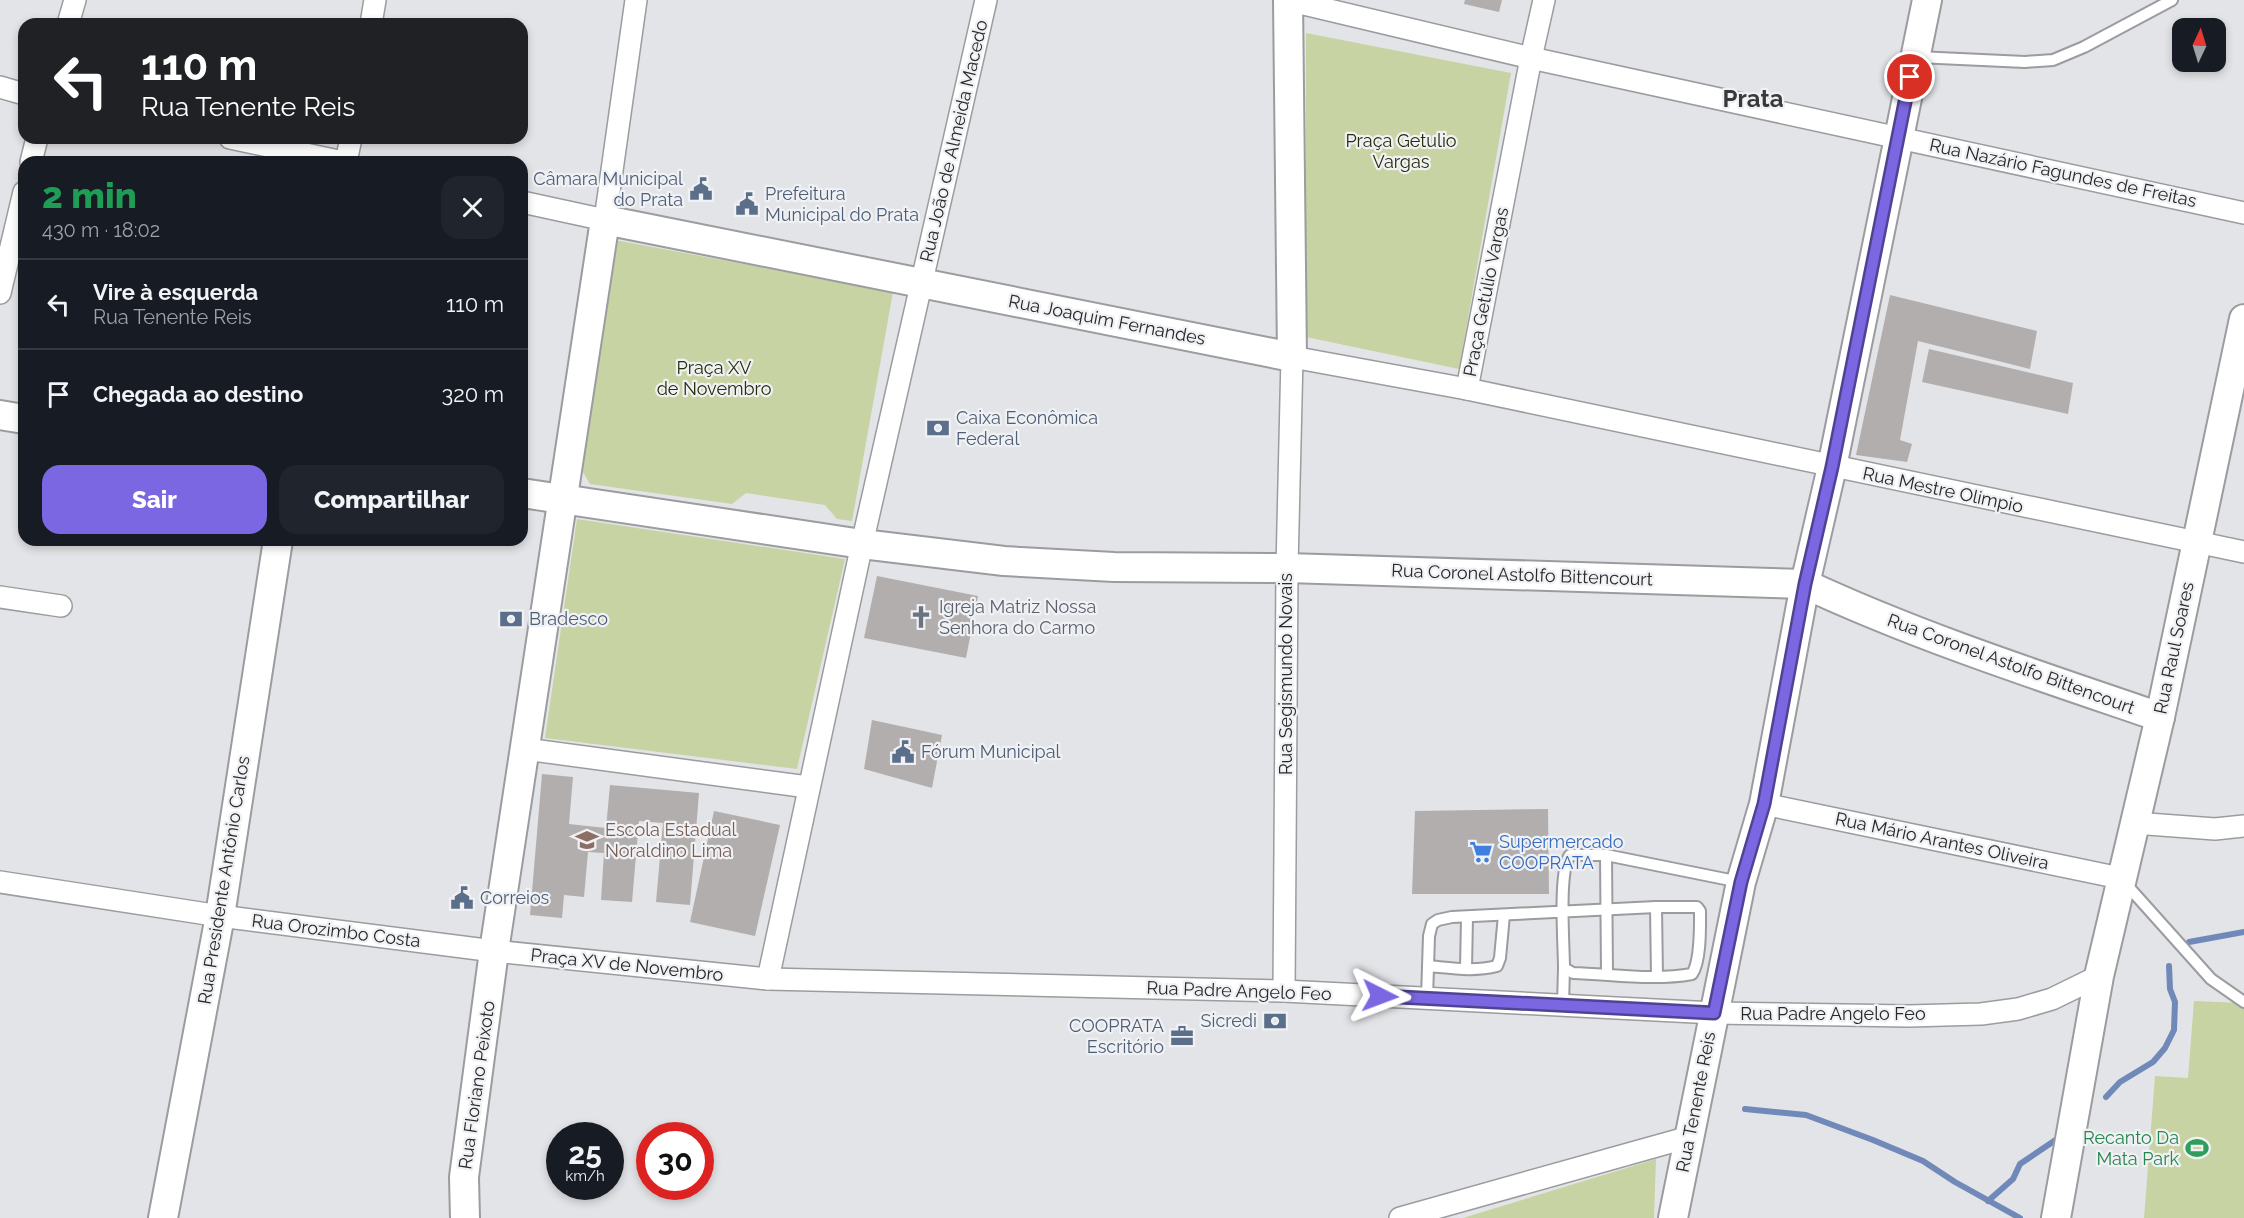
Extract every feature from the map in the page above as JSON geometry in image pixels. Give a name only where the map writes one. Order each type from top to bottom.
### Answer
[{"type":"street","points":[[70,18],[75,0]]},
{"type":"street","points":[[372,18],[375,0]]},
{"type":"street","points":[[494,951],[605,220],[636,0]]},
{"type":"street","name":"Rua João de Almeida Macedo","points":[[922,283],[986,0]]},
{"type":"street","points":[[1292,357],[1287,0],[1531,58]]},
{"type":"street","name":"Praça Getúlio Vargas","points":[[1292,357],[1467,389],[1544,0]]},
{"type":"street","name":"Rua Tenente Reis","points":[[1673,1218],[1741,882],[1764,804],[1805,584],[1832,467],[1927,0]]},
{"type":"street","name":"Rua Nazário Fagundes de Freitas","points":[[1531,58],[2244,213]]},
{"type":"street","points":[[0,87],[18,92]]},
{"type":"street","points":[[259,144],[316,156]]},
{"type":"street","points":[[528,203],[922,283],[808,787],[768,980]]},
{"type":"street","points":[[0,293],[18,217]]},
{"type":"street","name":"Rua Joaquim Fernandes","points":[[922,283],[1292,357]]},
{"type":"street","name":"Rua Raul Soares","points":[[2056,1218],[2099,976],[2120,878],[2160,717],[2244,319]]},
{"type":"street","name":"Rua Segismundo Novais","points":[[1284,992],[1287,568],[1292,357]]},
{"type":"street","name":"Rua Mestre Olimpio","points":[[1467,389],[2244,552]]},
{"type":"street","points":[[0,416],[18,418]]},
{"type":"street","points":[[528,494],[862,544]]},
{"type":"street","name":"Rua Coronel Astolfo Bittencourt","points":[[862,544],[1004,561],[1114,567],[1287,568],[1805,584],[1868,612],[2007,664],[2160,717]]},
{"type":"street","name":"Rua Presidente Antônio Carlos","points":[[163,1218],[220,916],[277,546]]},
{"type":"street","points":[[0,597],[61,606]]},
{"type":"street","points":[[525,749],[808,787]]},
{"type":"street","name":"Rua Mário Arantes Oliveira","points":[[1764,804],[2120,878]]},
{"type":"street","points":[[2134,823],[2215,829],[2244,826]]},
{"type":"street","name":"Rua Orozimbo Costa","points":[[0,882],[220,916],[494,951]]},
{"type":"street","name":"Praça XV de Novembro","points":[[494,951],[768,980]]},
{"type":"street","name":"Rua Floriano Peixoto","points":[[465,1218],[464,1177],[494,951]]},
{"type":"street","name":"Rua Padre Angelo Feo","points":[[768,980],[1284,992],[1714,1013],[1909,1016],[1981,1014],[2018,1009],[2052,999],[2099,976]]},
{"type":"street","points":[[1400,1218],[1689,1137]]},
{"type":"lane","points":[[1914,56],[2025,63],[2053,60],[2172,0]]},
{"type":"lane","points":[[1563,1005],[1565,866],[1570,855],[1606,855],[1741,882]]},
{"type":"lane","points":[[1606,855],[1606,974]]},
{"type":"lane","points":[[2120,878],[2211,979],[2244,1002]]},
{"type":"lane","points":[[1427,998],[1429,936],[1432,924],[1438,920],[1656,907],[1690,906],[1697,907],[1700,911],[1696,969],[1692,974],[1657,977],[1573,973],[1564,968]]},
{"type":"lane","points":[[1656,907],[1657,977]]},
{"type":"lane","points":[[1428,966],[1485,969],[1497,966],[1500,958],[1504,915]]},
{"type":"lane","points":[[1466,969],[1467,917]]},
{"type":"green space","name":"Praça Getulio Vargas","points":[[1306,33],[1511,73],[1459,369],[1306,337]]},
{"type":"green space","name":"Praça XV de Novembro","points":[[615,240],[893,292],[852,521],[837,519],[825,505],[746,493],[732,504],[590,484],[580,467]]},
{"type":"green space","points":[[577,519],[845,559],[797,769],[545,738]]},
{"type":"green space","name":"Recanto Da Mata Park","points":[[2194,1001],[2241,1003],[2244,1007],[2244,1218],[2144,1218],[2155,1076],[2188,1078]]},
{"type":"green space","points":[[1656,1159],[1654,1218],[1463,1218]]},
{"type":"building","points":[[1465,0],[1502,0],[1499,12],[1464,4]]},
{"type":"building","points":[[1890,295],[2037,331],[2030,369],[1918,341],[1900,440],[1912,444],[1907,462],[1856,455]]},
{"type":"building","points":[[1929,349],[2073,383],[2068,414],[1922,382]]},
{"type":"building","name":"Igreja Matriz Nossa Senhora do Carmo","points":[[877,576],[978,596],[966,658],[864,638]]},
{"type":"building","name":"Fórum Municipal","points":[[872,720],[942,735],[932,788],[864,769]]},
{"type":"building","name":"Escola Estadual Noraldino Lima","points":[[542,774],[573,777],[569,824],[606,828],[610,785],[699,793],[690,905],[656,902],[663,823],[639,821],[632,902],[601,900],[604,853],[588,852],[584,897],[564,895],[562,918],[530,915]]},
{"type":"building","name":"Supermercado COOPRATA","points":[[1548,809],[1549,894],[1412,894],[1415,811]]},
{"type":"building","points":[[714,811],[780,825],[755,936],[690,922]]},
{"type":"waterway","points":[[2189,942],[2244,932]]},
{"type":"waterway","points":[[2106,1097],[2120,1082],[2153,1062],[2165,1048],[2174,1030],[2175,1002],[2170,989],[2169,966]]},
{"type":"waterway","points":[[1745,1109],[1806,1115],[1873,1140],[1923,1161],[1955,1182],[2020,1218]]},
{"type":"waterway","points":[[1988,1201],[2013,1179],[2020,1164],[2060,1137]]},
{"type":"place","name":"Câmara Municipal do Prata","points":[[701,189]]},
{"type":"place","name":"Prefeitura Municipal do Prata","points":[[747,204]]},
{"type":"place","name":"Caixa Econômica Federal","points":[[938,428]]},
{"type":"place","name":"Igreja Matriz Nossa Senhora do Carmo","points":[[921,617]]},
{"type":"place","name":"Bradesco","points":[[511,619]]},
{"type":"place","name":"Fórum Municipal","points":[[903,752]]},
{"type":"place","name":"Escola Estadual Noraldino Lima","points":[[587,840]]},
{"type":"place","name":"Supermercado COOPRATA","points":[[1481,852]]},
{"type":"place","name":"Correios","points":[[462,898]]},
{"type":"place","name":"Sicredi","points":[[1275,1021]]},
{"type":"place","name":"COOPRATA Escritório","points":[[1182,1036]]},
{"type":"place","name":"Recanto Da Mata Park","points":[[2197,1148]]},
{"type":"district","name":"Prata","points":[[1753,99]]},
{"type":"route","points":[[1380,996],[1714,1013],[1741,882],[1764,804],[1805,584],[1832,467],[1910,77]]}]
